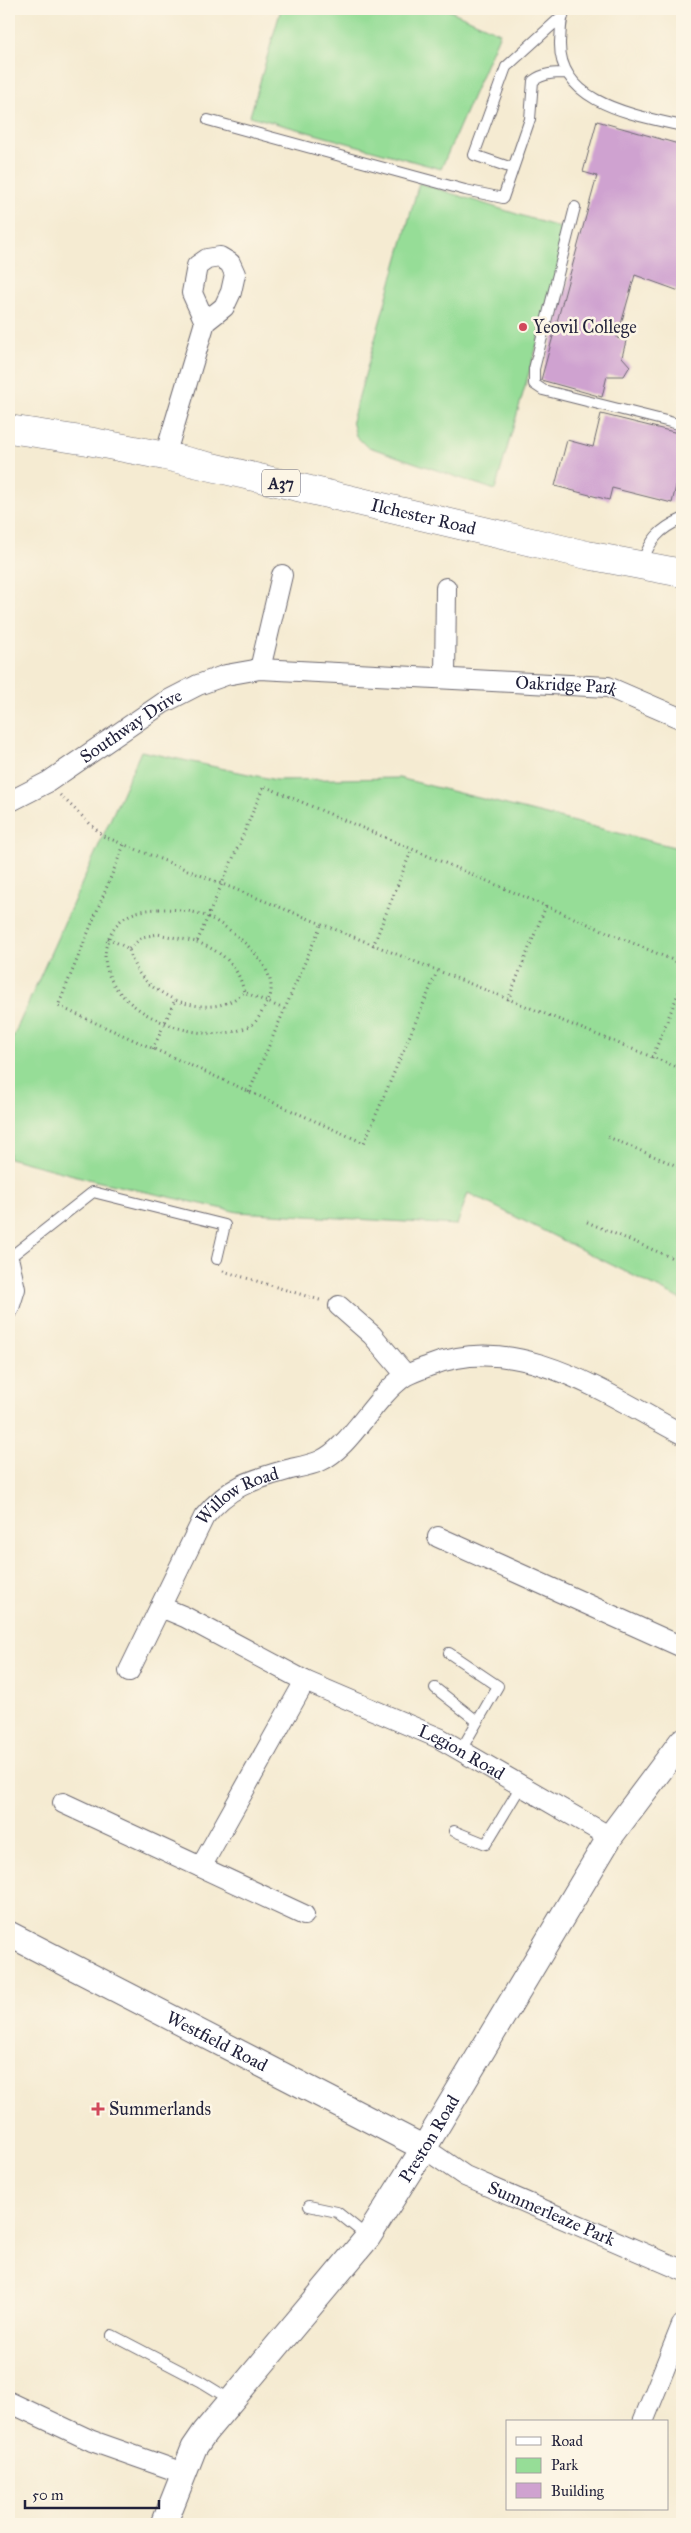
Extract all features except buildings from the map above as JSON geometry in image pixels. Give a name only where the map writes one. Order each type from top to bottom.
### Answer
[{"type":"highway","name":"Ilchester Road","points":[[9,429],[88,441],[165,456],[640,567],[682,573]]},
{"type":"street","points":[[165,456],[205,322]]},
{"type":"street","points":[[260,669],[282,575]]},
{"type":"street","points":[[445,678],[446,588]]},
{"type":"street","name":"Southway Drive","points":[[9,802],[48,782],[163,703],[198,685],[226,675],[260,669],[445,678]]},
{"type":"street","name":"Oakridge Park","points":[[445,678],[608,687],[682,719]]},
{"type":"street","points":[[9,1262],[15,1289],[9,1308]]},
{"type":"street","points":[[339,1306],[372,1335],[406,1375]]},
{"type":"street","name":"Willow Road","points":[[129,1671],[204,1517],[218,1499],[238,1486],[320,1461],[339,1448],[385,1392],[406,1375],[448,1358],[492,1355],[528,1360],[565,1373],[682,1434]]},
{"type":"street","points":[[438,1538],[682,1647]]},
{"type":"street","name":"Legion Road","points":[[161,1607],[185,1617],[305,1681],[439,1738],[610,1837]]},
{"type":"street","points":[[201,1867],[305,1681]]},
{"type":"street","name":"Preston Road","points":[[164,2524],[194,2448],[231,2400],[368,2237],[424,2148],[610,1837],[682,1741]]},
{"type":"street","points":[[63,1803],[304,1915]]},
{"type":"street","name":"Westfield Road","points":[[9,1934],[424,2148]]},
{"type":"street","name":"Summerleaze Park","points":[[424,2148],[465,2176],[682,2270]]},
{"type":"street","points":[[644,2420],[682,2325]]},
{"type":"street","points":[[9,2402],[92,2441],[183,2473]]},
{"type":"lane","points":[[563,13],[560,57],[571,81],[594,100],[645,117],[682,126]]},
{"type":"lane","points":[[512,168],[474,155],[506,67],[563,13]]},
{"type":"lane","points":[[208,120],[465,190],[502,198],[530,119],[533,81],[539,76],[550,73],[567,73]]},
{"type":"lane","points":[[575,207],[534,369],[534,384],[543,390],[682,425]]},
{"type":"lane","points":[[640,567],[652,540],[662,528],[682,519]]},
{"type":"lane","points":[[9,1258],[93,1192],[225,1225],[218,1259]]},
{"type":"lane","points":[[449,1653],[498,1686],[461,1750]]},
{"type":"lane","points":[[435,1688],[477,1721]]},
{"type":"lane","points":[[454,1831],[486,1844],[522,1786]]},
{"type":"lane","points":[[309,2206],[337,2212],[368,2237]]},
{"type":"lane","points":[[112,2335],[192,2376],[231,2400]]},
{"type":"path","points":[[48,782],[103,836],[682,1069]]},
{"type":"path","points":[[197,942],[209,918],[264,786],[682,964]]},
{"type":"path","points":[[124,845],[58,1006],[364,1143],[437,972]]},
{"type":"path","points":[[373,946],[412,850]]},
{"type":"path","points":[[508,1000],[546,906]]},
{"type":"path","points":[[136,910],[186,910],[209,918],[235,934],[260,960],[272,981],[268,1002],[254,1023],[230,1033],[196,1033],[164,1024],[141,1012],[117,990],[103,964],[105,945],[108,938],[114,926],[136,910]]},
{"type":"path","points":[[248,1092],[321,924]]},
{"type":"path","points":[[129,949],[142,937],[158,934],[197,942],[218,951],[232,963],[241,977],[244,992]]},
{"type":"path","points":[[108,938],[129,949],[133,967],[154,989],[175,1000],[190,1005],[211,1007],[233,1002],[244,992]]},
{"type":"path","points":[[652,1058],[682,984]]},
{"type":"path","points":[[244,992],[284,1010]]},
{"type":"path","points":[[153,1049],[175,1000]]},
{"type":"path","points":[[608,1138],[682,1168]]},
{"type":"path","points":[[587,1222],[682,1262]]},
{"type":"path","points":[[218,1259],[216,1269],[339,1306]]},
{"type":"green space","points":[[281,9],[446,9],[500,33],[441,169],[250,116]]},
{"type":"green space","points":[[419,183],[570,231],[495,490],[366,446],[356,436],[352,421]]},
{"type":"green space","points":[[141,751],[276,780],[399,778],[682,849],[682,1300],[468,1193],[457,1225],[238,1212],[96,1181],[9,1158],[9,1046]]},
{"type":"place","name":"Yeovil College","points":[[523,327]]},
{"type":"place","name":"Summerlands","points":[[98,2109]]}]
